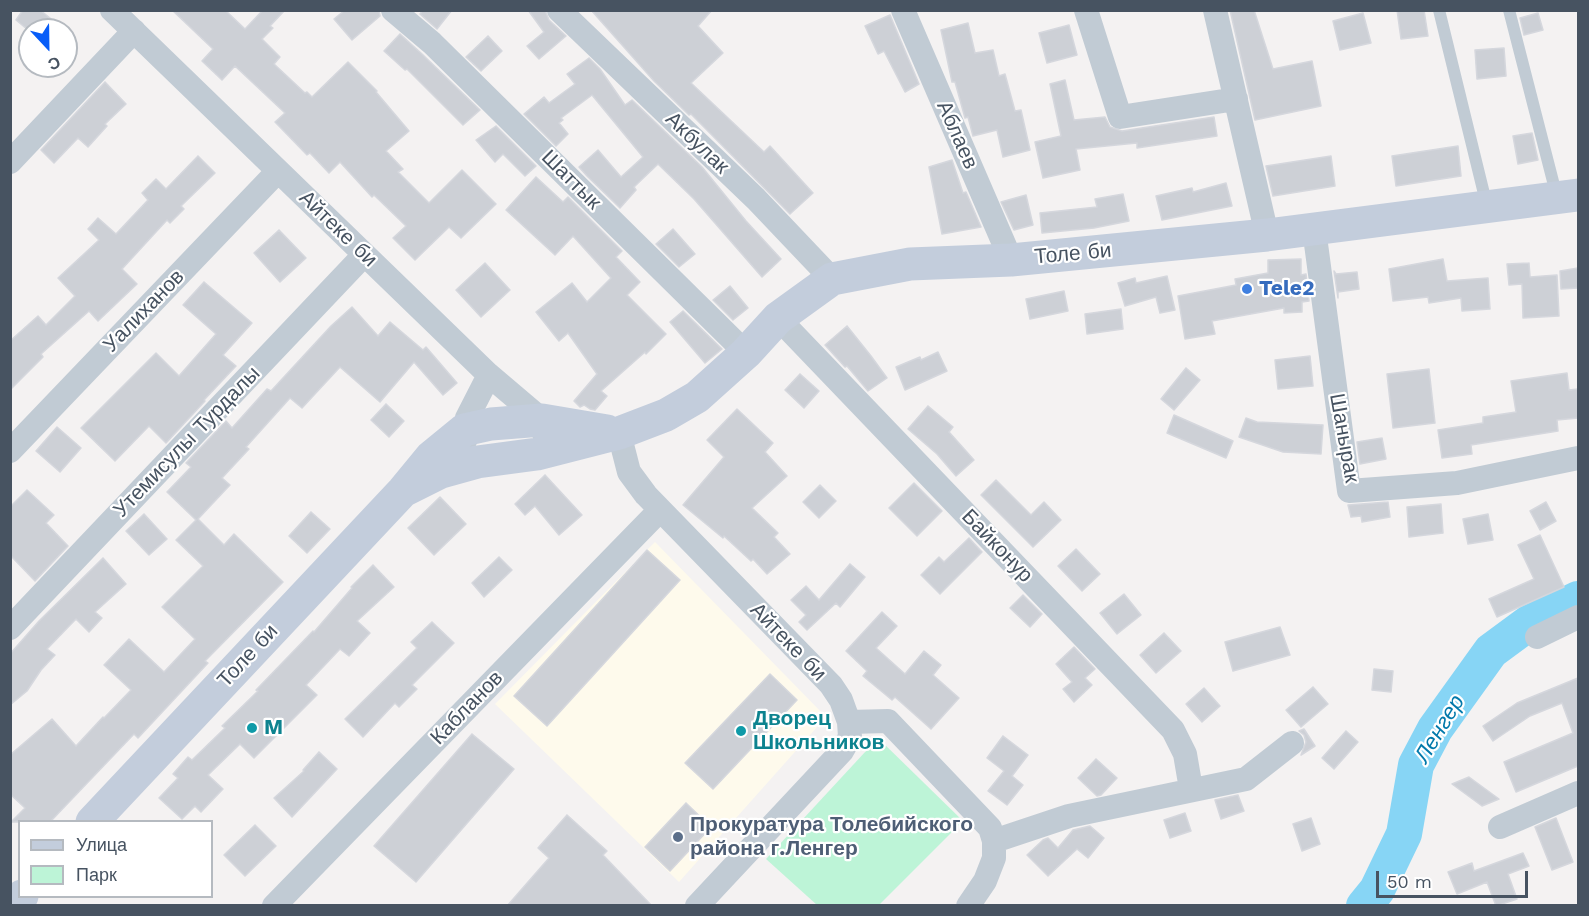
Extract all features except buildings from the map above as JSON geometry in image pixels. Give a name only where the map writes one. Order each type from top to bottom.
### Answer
[{"type":"main road","name":"Толе би","points":[[403,491],[441,472],[477,462],[537,454],[619,433],[666,415],[697,397],[746,352],[778,318],[832,279],[910,264],[1011,260],[1267,236],[1568,196]]},
{"type":"main road","name":"Толе би","points":[[94,820],[403,491],[431,457],[464,430],[491,424],[542,420],[619,433]]},
{"type":"street","name":"Айтеке би","points":[[112,10],[489,375],[542,420]]},
{"type":"street","name":"Шаттык","points":[[393,10],[432,43],[746,352]]},
{"type":"street","name":"Акбулак","points":[[559,10],[756,199],[832,279]]},
{"type":"street","name":"Аблаев","points":[[903,10],[1011,260]]},
{"type":"street","points":[[1086,10],[1120,117],[1236,99]]},
{"type":"street","points":[[1215,10],[1267,236]]},
{"type":"street","points":[[10,162],[134,31]]},
{"type":"street","name":"Уалиханов","points":[[10,451],[278,171]]},
{"type":"street","name":"Шанырак","points":[[1314,229],[1348,491],[1457,483],[1578,458]]},
{"type":"street","name":"Утемисулы Турдалы","points":[[10,628],[364,255]]},
{"type":"street","name":"Байконур","points":[[778,318],[1173,729],[1185,754],[1191,789]]},
{"type":"street","points":[[477,462],[469,455],[464,430],[489,375]]},
{"type":"street","points":[[537,454],[543,431],[542,420]]},
{"type":"street","name":"Айтеке би","points":[[619,433],[630,472],[646,495],[831,685],[841,700],[849,722]]},
{"type":"street","name":"Кабланов","points":[[274,906],[660,510]]},
{"type":"street","points":[[1537,637],[1578,617]]},
{"type":"street","points":[[697,906],[842,751],[850,737],[849,722],[888,721],[990,828],[994,841],[994,858],[985,881],[968,906]]},
{"type":"street","points":[[994,841],[1069,816],[1246,779],[1292,743]]},
{"type":"street","points":[[1500,827],[1578,793]]},
{"type":"lane","points":[[1439,10],[1487,207]]},
{"type":"lane","points":[[1509,10],[1568,196]]},
{"type":"shaded area","points":[[655,542],[826,717],[679,882],[495,704]]},
{"type":"green space","points":[[878,738],[963,821],[879,905],[817,905],[766,859]]},
{"type":"waterway","name":"Ленгер","points":[[1364,906],[1377,890],[1404,834],[1416,765],[1435,729],[1491,651],[1529,623],[1578,599]]},
{"type":"place","name":"Tele2","points":[[1247,289]]},
{"type":"place","name":"M","points":[[252,728]]},
{"type":"place","name":"Дворец Школьников","points":[[741,731]]},
{"type":"place","name":"Прокуратура Толебийского района г.Ленгер","points":[[678,837]]}]
